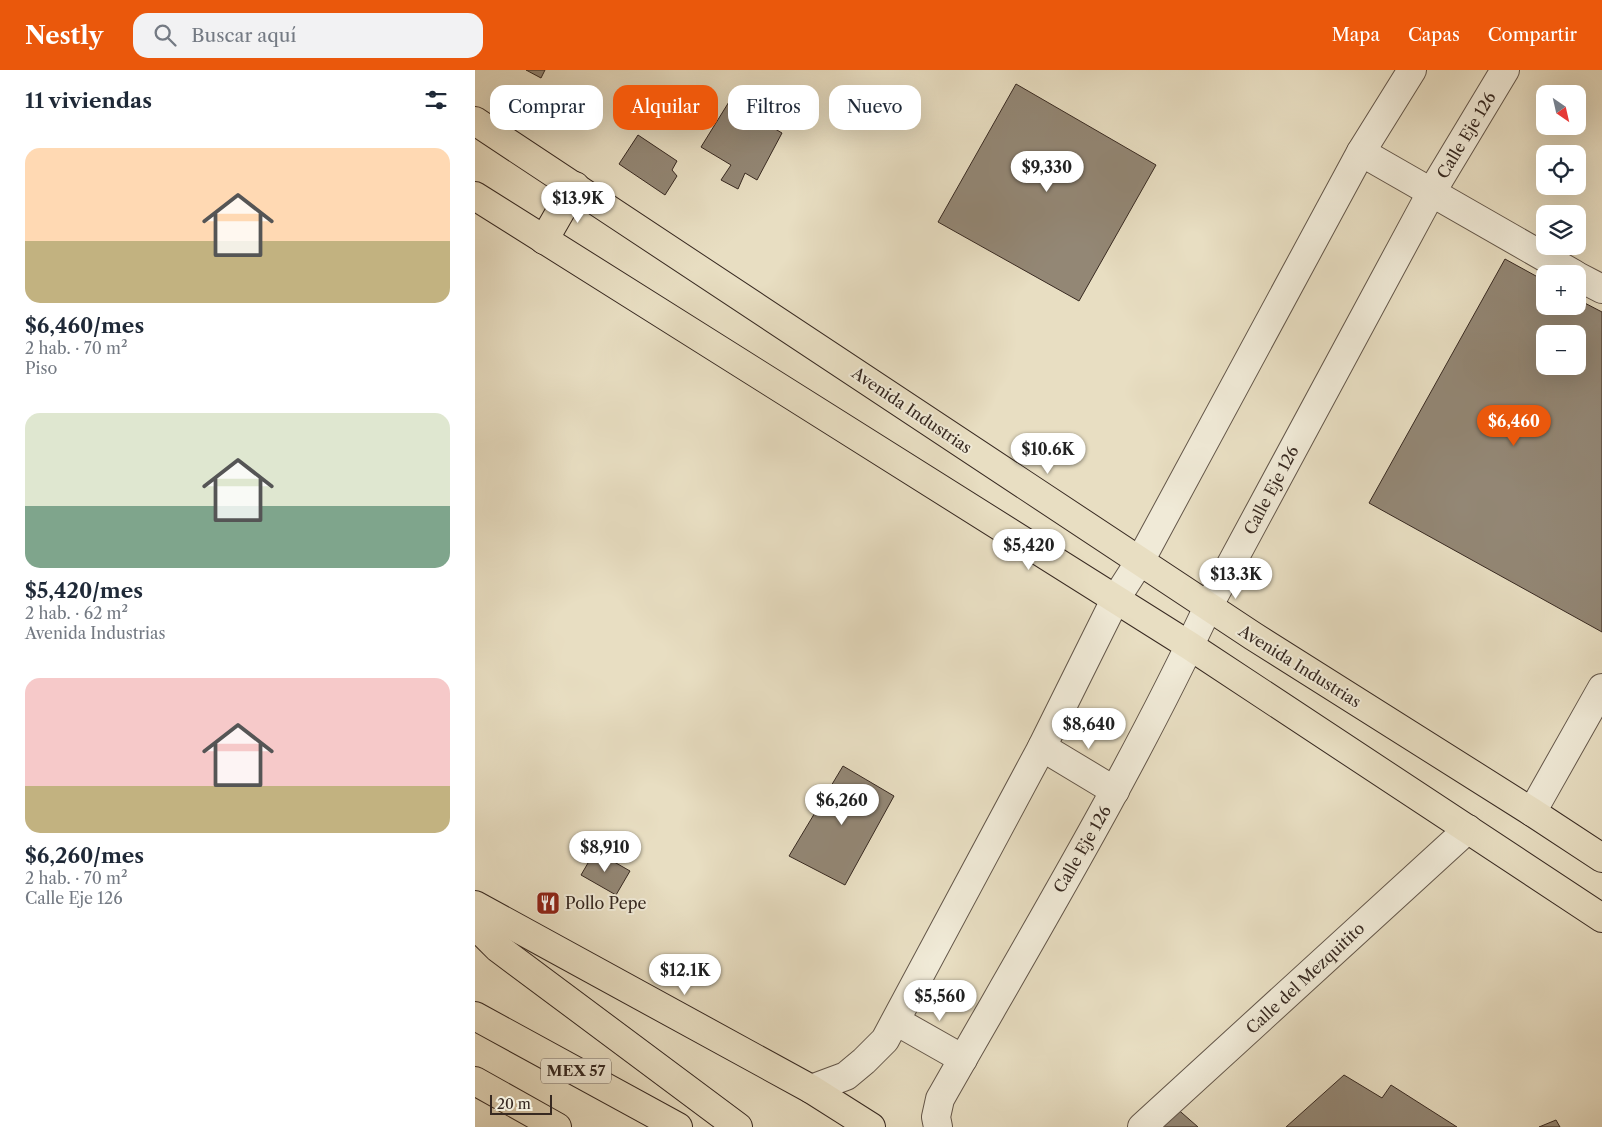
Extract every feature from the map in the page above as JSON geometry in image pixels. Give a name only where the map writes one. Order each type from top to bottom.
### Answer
[{"type":"main road","name":"Avenida Industrias","points":[[475,121],[1208,607],[1602,858]]},
{"type":"main road","points":[[544,240],[575,186]]},
{"type":"main road","points":[[475,196],[1190,646],[1602,918]]},
{"type":"main road","points":[[475,905],[811,1089],[871,1127]]},
{"type":"main road","points":[[475,925],[499,948],[737,1127]]},
{"type":"main road","name":"MEX 57","points":[[475,1016],[677,1127]]},
{"type":"main road","points":[[475,1081],[557,1127]]},
{"type":"street","points":[[811,1089],[846,1076],[885,1040],[1042,746],[1115,600],[1139,561],[1361,152],[1412,70]]},
{"type":"street","name":"Calle Eje 126","points":[[938,1127],[936,1117],[940,1099],[1115,791],[1190,646],[1208,607],[1431,193],[1505,70]]},
{"type":"street","points":[[1361,152],[1558,265]]},
{"type":"street","points":[[1586,281],[1602,289]]},
{"type":"street","points":[[1532,812],[1602,688]]},
{"type":"street","points":[[1042,746],[1115,791]]},
{"type":"street","name":"Calle del Mezquitito","points":[[1142,1127],[1468,829]]},
{"type":"street","points":[[896,1021],[963,1059]]},
{"type":"building","points":[[526,70],[545,70],[541,78]]},
{"type":"building","points":[[1016,84],[1156,165],[1079,301],[938,222]]},
{"type":"building","points":[[728,103],[728,130],[777,130],[782,133],[757,180],[745,173],[738,189],[721,180],[731,165],[701,147],[712,130],[718,130],[718,120]]},
{"type":"building","points":[[638,135],[677,161],[672,170],[677,176],[665,195],[619,164]]},
{"type":"building","points":[[1505,259],[1536,276],[1536,315],[1586,315],[1586,304],[1602,312],[1602,632],[1369,503]]},
{"type":"building","points":[[843,766],[894,796],[845,885],[789,856]]},
{"type":"building","points":[[595,851],[630,871],[616,895],[581,875]]},
{"type":"building","points":[[1344,1075],[1382,1098],[1391,1085],[1457,1127],[1286,1127]]},
{"type":"building","points":[[1174,1106],[1198,1127],[1152,1127]]},
{"type":"building","points":[[1556,1120],[1560,1127],[1539,1127]]},
{"type":"place","name":"Pollo Pepe","points":[[548,903]]}]
